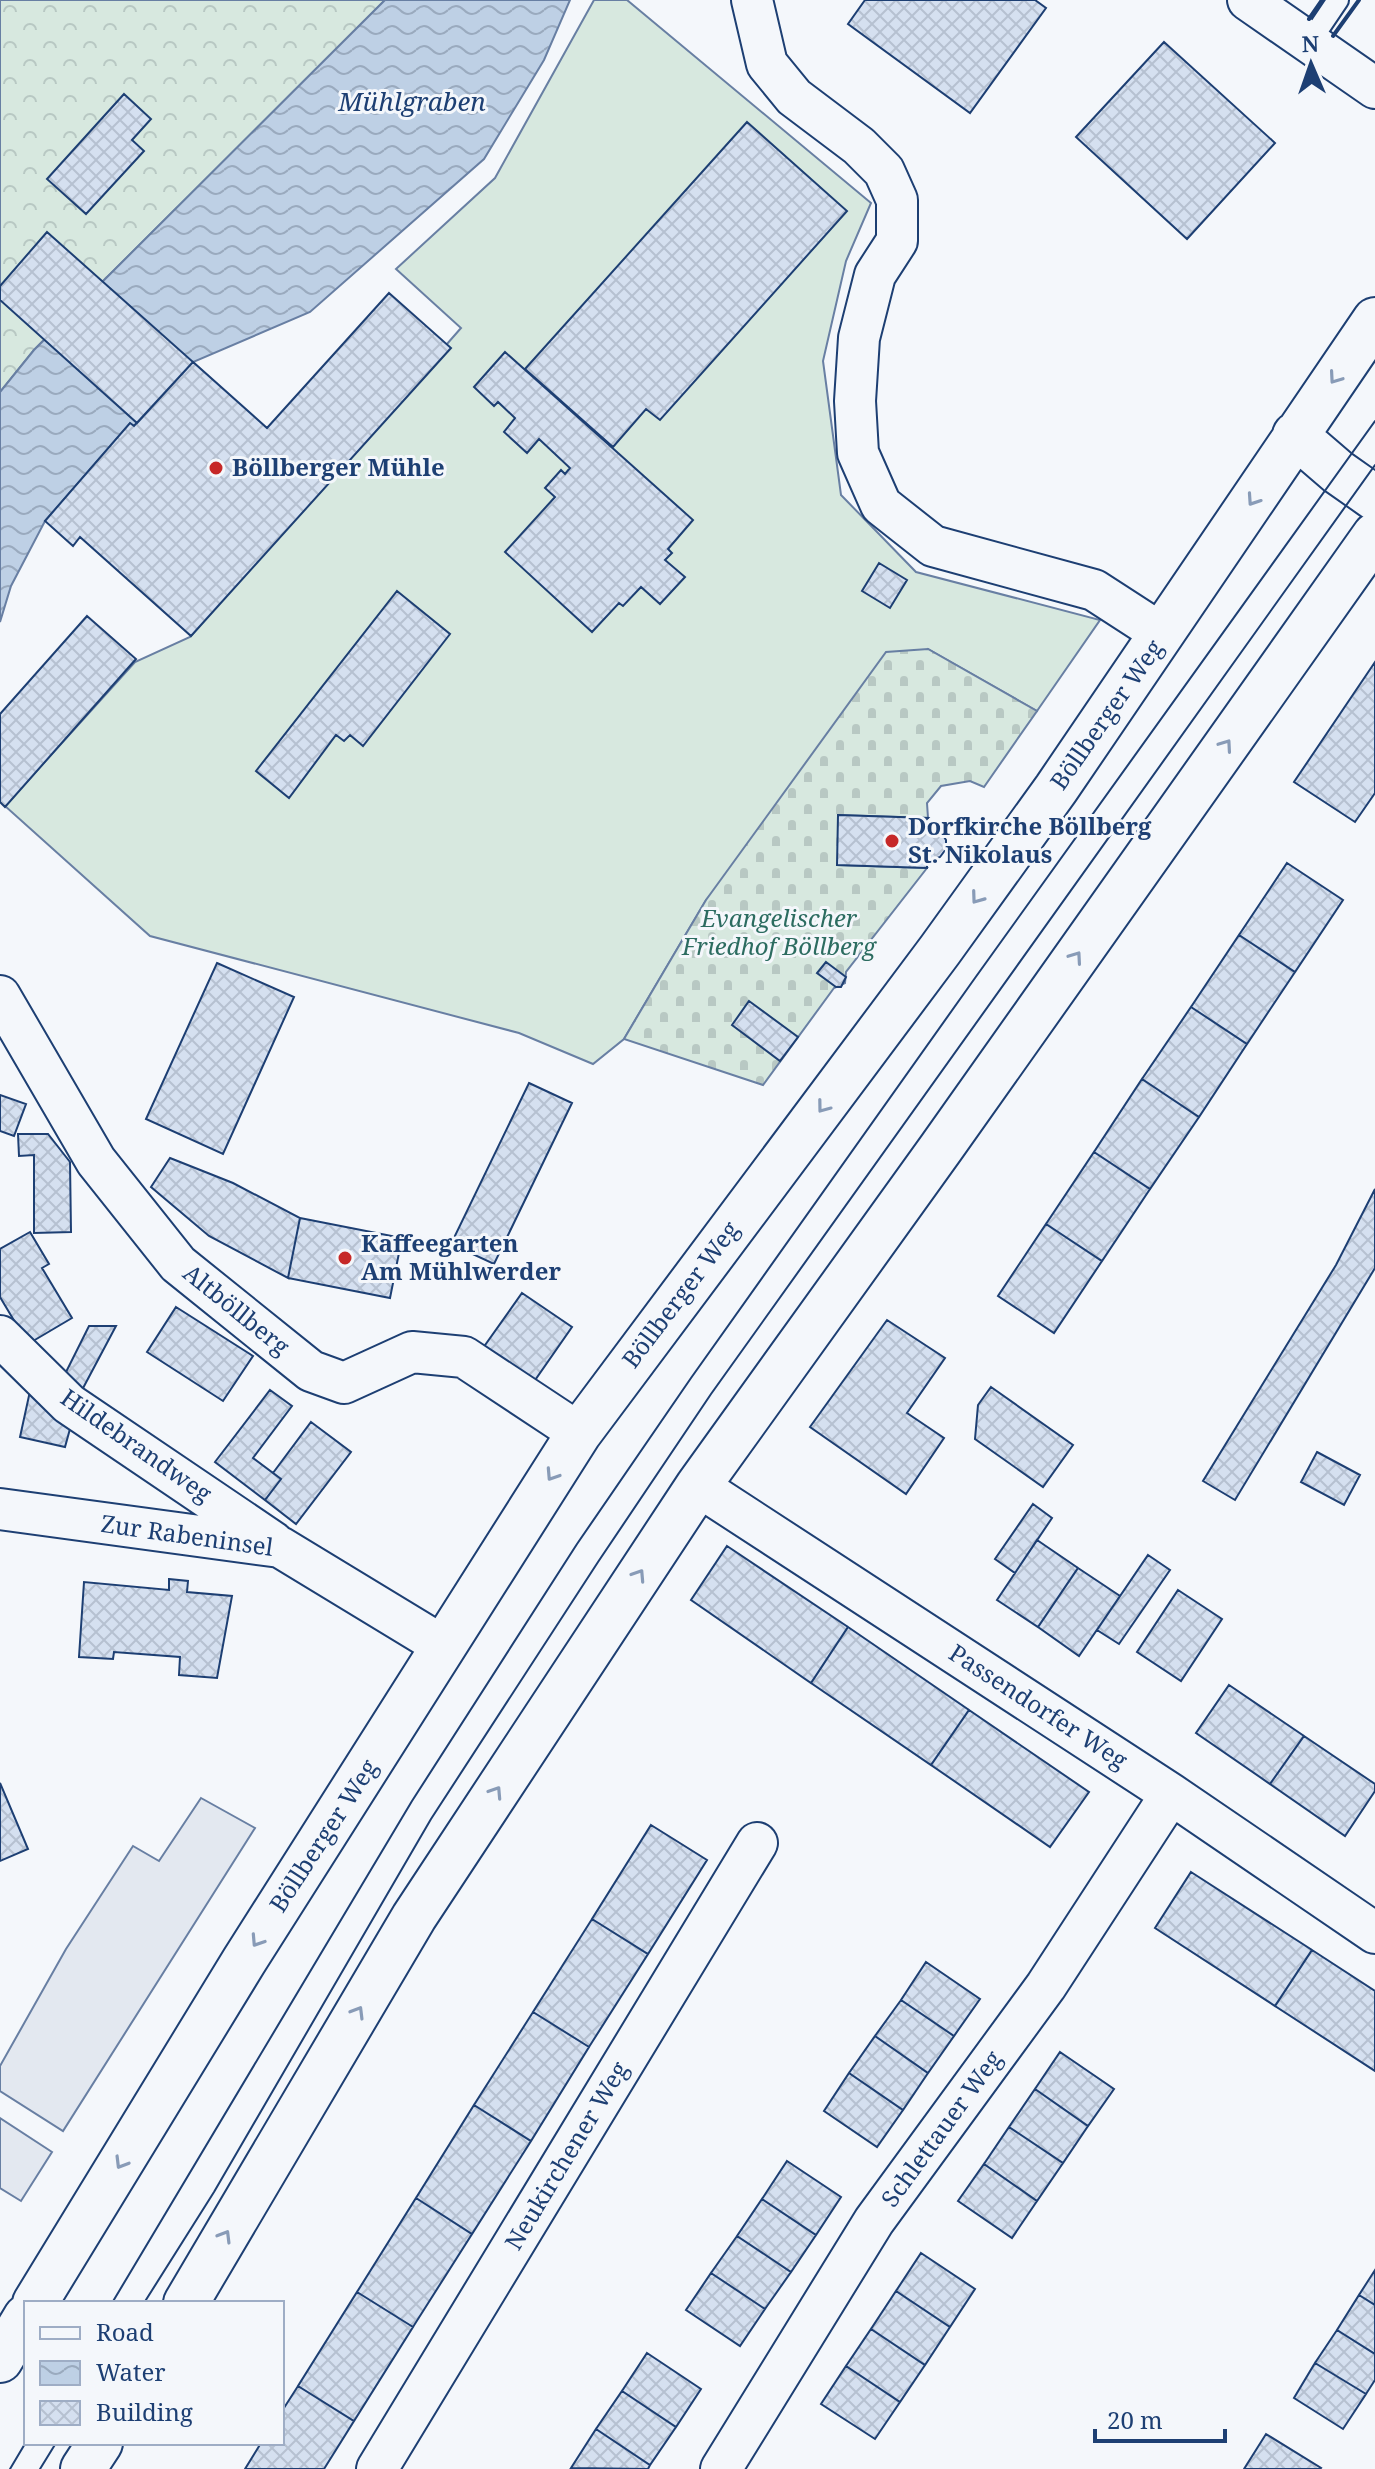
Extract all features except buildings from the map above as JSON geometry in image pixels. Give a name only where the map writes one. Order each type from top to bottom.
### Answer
[{"type":"street","points":[[752,0],[767,64],[794,97],[859,146],[884,171],[897,200],[897,241],[875,275],[859,338],[855,401],[858,453],[881,505],[933,546],[1094,590],[1162,634]]},
{"type":"street","points":[[1248,0],[1375,88]]},
{"type":"street","name":"Böllberger Weg","points":[[36,2301],[244,1961],[579,1433],[940,950],[1162,634],[1375,320]]},
{"type":"street","points":[[1295,435],[1338,472],[1375,498]]},
{"type":"street","points":[[187,2301],[414,1917],[698,1486],[1375,535]]},
{"type":"street","name":"Altböllberg","points":[[0,996],[96,1161],[178,1264],[311,1371],[344,1383],[412,1352],[464,1357],[579,1433]]},
{"type":"street","name":"Hildebrandweg","points":[[0,1336],[69,1404],[280,1547]]},
{"type":"street","name":"Passendorfer Weg","points":[[698,1486],[1171,1794],[1375,1933]]},
{"type":"street","name":"Zur Rabeninsel","points":[[0,1509],[280,1547],[443,1646]]},
{"type":"street","name":"Schlettauer Weg","points":[[721,2469],[874,2221],[1046,1986],[1171,1794]]},
{"type":"street","name":"Neukirchener Weg","points":[[377,2469],[757,1843]]},
{"type":"street","points":[[0,2360],[24,2320]]},
{"type":"street","points":[[83,2469],[99,2445]]},
{"type":"lane","points":[[1309,43],[1338,0]]},
{"type":"green space","points":[[0,0],[385,0],[34,350],[0,392]]},
{"type":"green space","points":[[594,0],[627,0],[871,203],[846,261],[823,361],[841,495],[916,572],[1100,620],[1037,711],[928,649],[706,900],[624,1039],[593,1064],[519,1033],[150,936],[5,806],[135,662],[190,637],[461,328],[396,269],[495,178]]},
{"type":"green space","name":"Evangelischer Friedhof Böllberg","points":[[928,649],[1037,711],[984,787],[970,781],[941,786],[927,803],[928,818],[838,815],[838,865],[927,868],[846,972],[845,983],[834,988],[763,1085],[624,1039],[706,900],[886,652]]},
{"type":"shaded area","points":[[201,1798],[255,1828],[63,2131],[0,2091],[0,2066],[66,1949],[133,1846],[159,1861]]},
{"type":"shaded area","points":[[0,2118],[52,2152],[21,2201],[0,2188]]},
{"type":"water","name":"Mühlgraben","points":[[385,0],[570,0],[544,60],[484,159],[310,312],[193,362],[134,426],[130,423],[45,521],[11,586],[0,622],[0,392],[34,350]]},
{"type":"tram line","points":[[113,2301],[412,1801],[577,1544],[975,978],[1375,421]]},
{"type":"tram line","points":[[145,2301],[214,2192],[431,1819],[598,1562],[711,1394],[1375,465]]},
{"type":"tram line","points":[[10,2469],[24,2445]]},
{"type":"tram line","points":[[40,2469],[55,2445]]},
{"type":"wall","points":[[1309,19],[1322,0]]},
{"type":"wall","points":[[1333,36],[1359,0]]},
{"type":"place","name":"Böllberger Mühle","points":[[216,468]]},
{"type":"place","name":"Dorfkirche Böllberg St. Nikolaus","points":[[892,841]]},
{"type":"place","name":"Kaffeegarten Am Mühlwerder","points":[[345,1258]]}]
